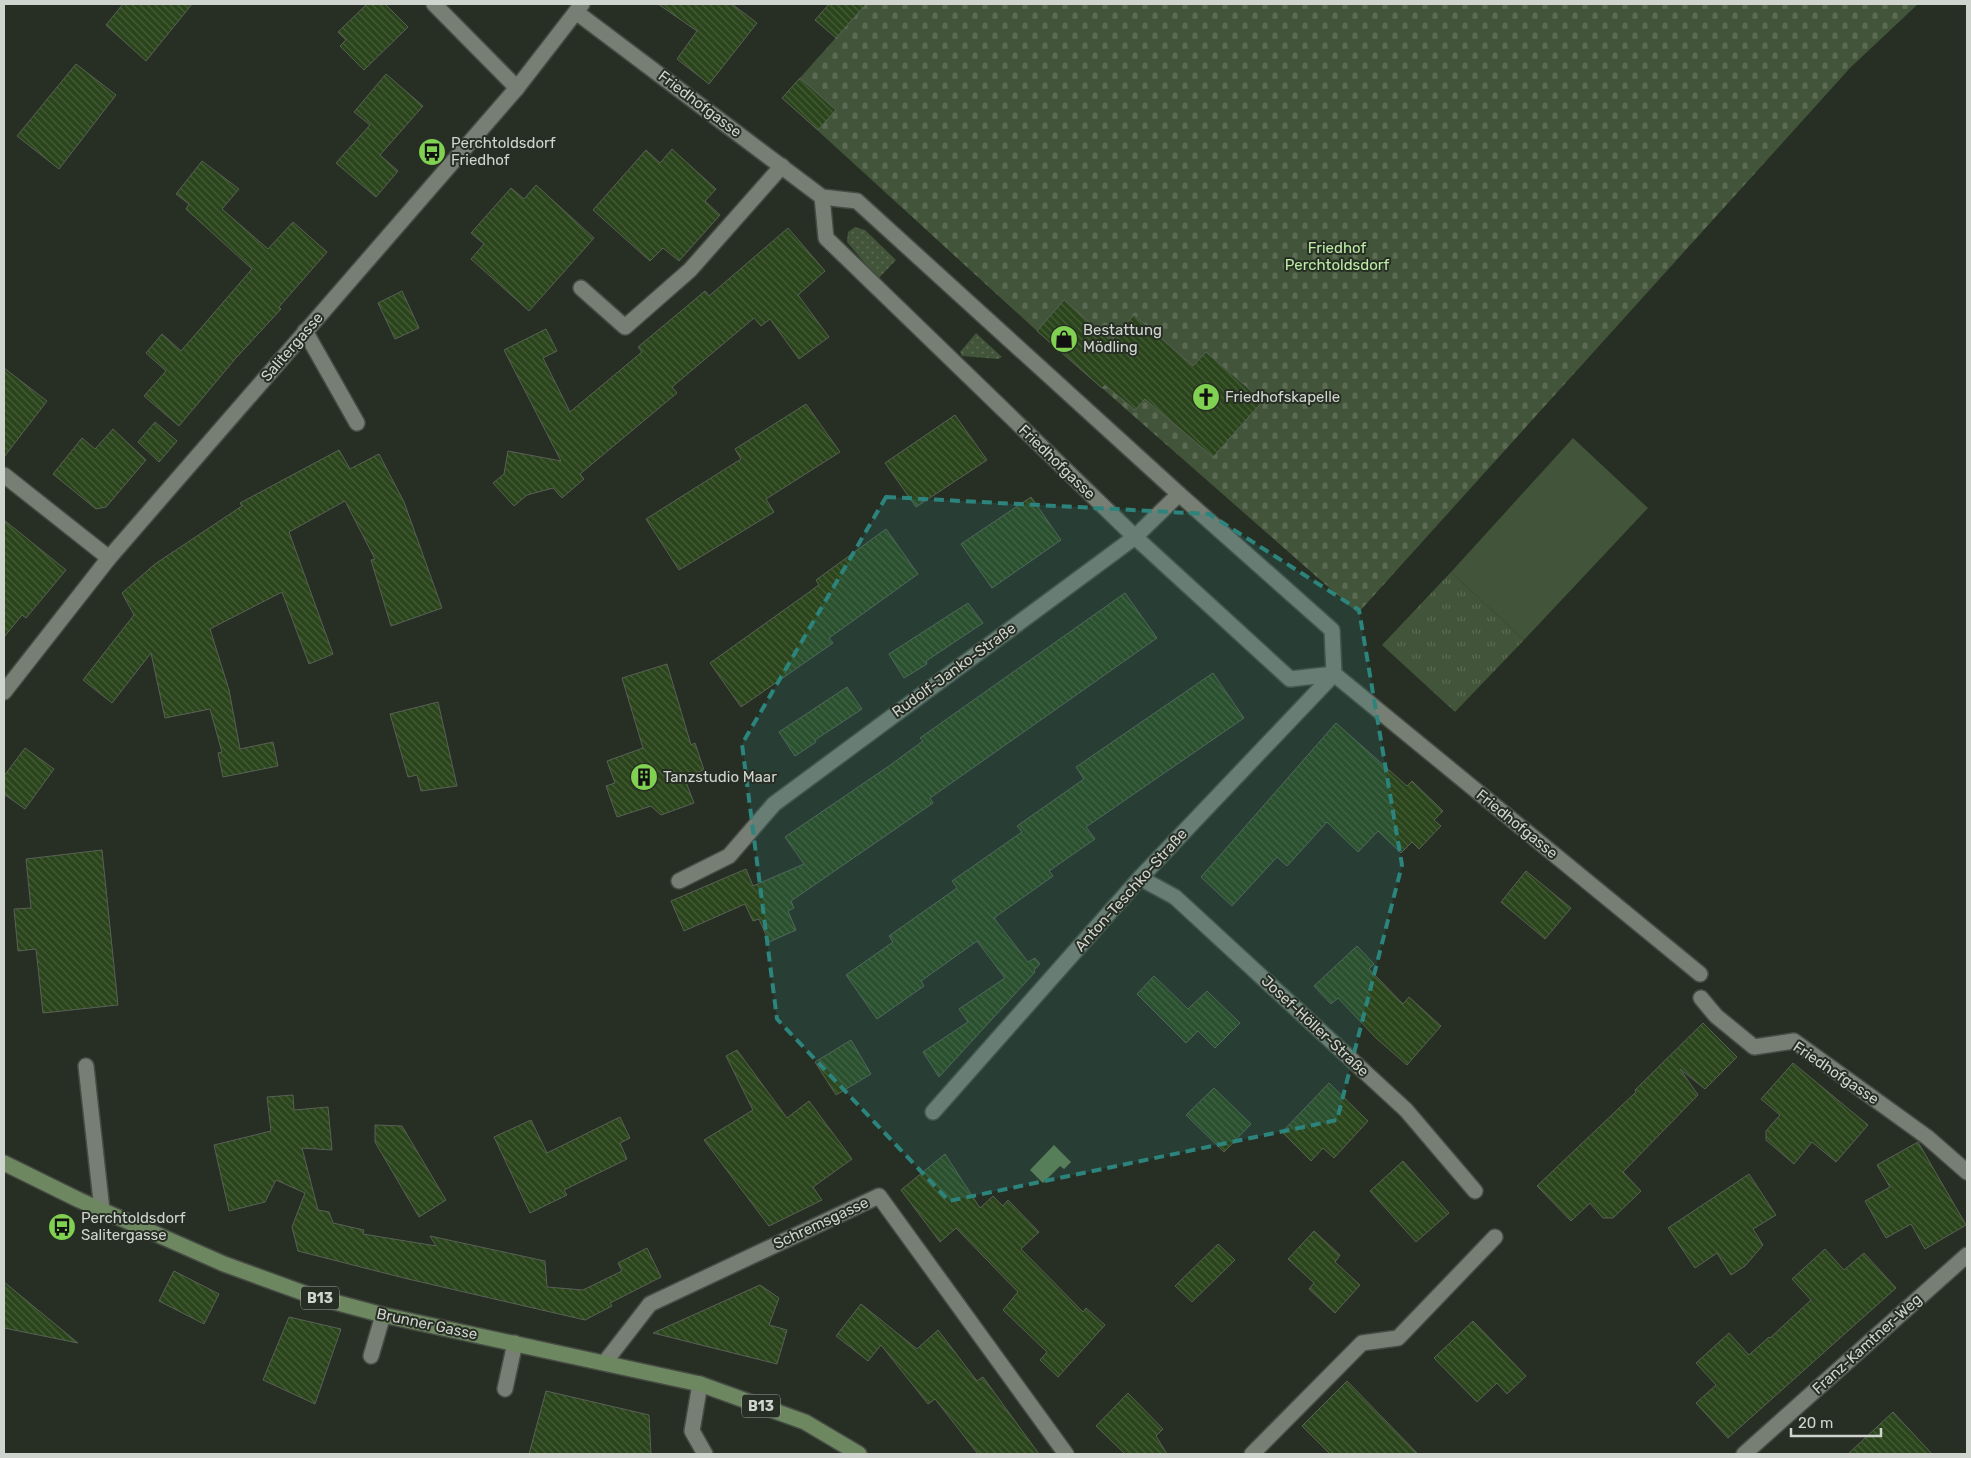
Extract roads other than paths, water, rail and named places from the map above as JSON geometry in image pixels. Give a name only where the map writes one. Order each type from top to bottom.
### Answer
[{"type":"main road","name":"Brunner Gasse","points":[[4,1163],[102,1210],[224,1264],[312,1296],[383,1315],[700,1384],[805,1422],[859,1454]]},
{"type":"street","points":[[434,4],[517,88]]},
{"type":"street","name":"Salitergasse","points":[[4,692],[109,558],[517,88],[579,8]]},
{"type":"street","name":"Friedhofgasse","points":[[579,8],[822,197],[826,238],[1135,537],[1290,679],[1334,674],[1700,974]]},
{"type":"street","points":[[581,288],[625,327],[690,270],[782,166]]},
{"type":"street","points":[[822,197],[857,201],[1179,494],[1332,630],[1334,674]]},
{"type":"street","points":[[305,331],[357,423]]},
{"type":"street","points":[[4,475],[109,558]]},
{"type":"street","name":"Rudolf-Janko-Straße","points":[[679,881],[730,856],[774,804],[1135,537],[1179,494]]},
{"type":"street","name":"Anton-Teschko-Straße","points":[[933,1112],[1140,878],[1334,674]]},
{"type":"street","name":"Josef-Höller-Straße","points":[[1140,878],[1175,897],[1406,1110],[1475,1191]]},
{"type":"street","name":"Friedhofgasse","points":[[1701,998],[1716,1016],[1754,1047],[1794,1041],[1927,1137],[1967,1172]]},
{"type":"street","points":[[86,1066],[102,1210]]},
{"type":"street","name":"Schremsgasse","points":[[605,1362],[650,1304],[879,1196],[1066,1454]]},
{"type":"street","points":[[1256,1453],[1362,1343],[1398,1338],[1495,1237]]},
{"type":"street","name":"Franz-Kamtner-Weg","points":[[1744,1454],[1967,1254]]},
{"type":"street","points":[[371,1356],[383,1315]]},
{"type":"street","points":[[506,1390],[515,1343]]},
{"type":"street","points":[[700,1384],[692,1431],[705,1454]]},
{"type":"place","name":"Perchtoldsdorf Friedhof","points":[[432,152]]},
{"type":"place","name":"Bestattung Mödling","points":[[1064,339]]},
{"type":"place","name":"Friedhofskapelle","points":[[1206,397]]},
{"type":"place","name":"Tanzstudio Maar","points":[[644,777]]},
{"type":"place","name":"Perchtoldsdorf Salitergasse","points":[[62,1227]]},
{"type":"park label","name":"Friedhof Perchtoldsdorf","points":[[1337,256]]}]
